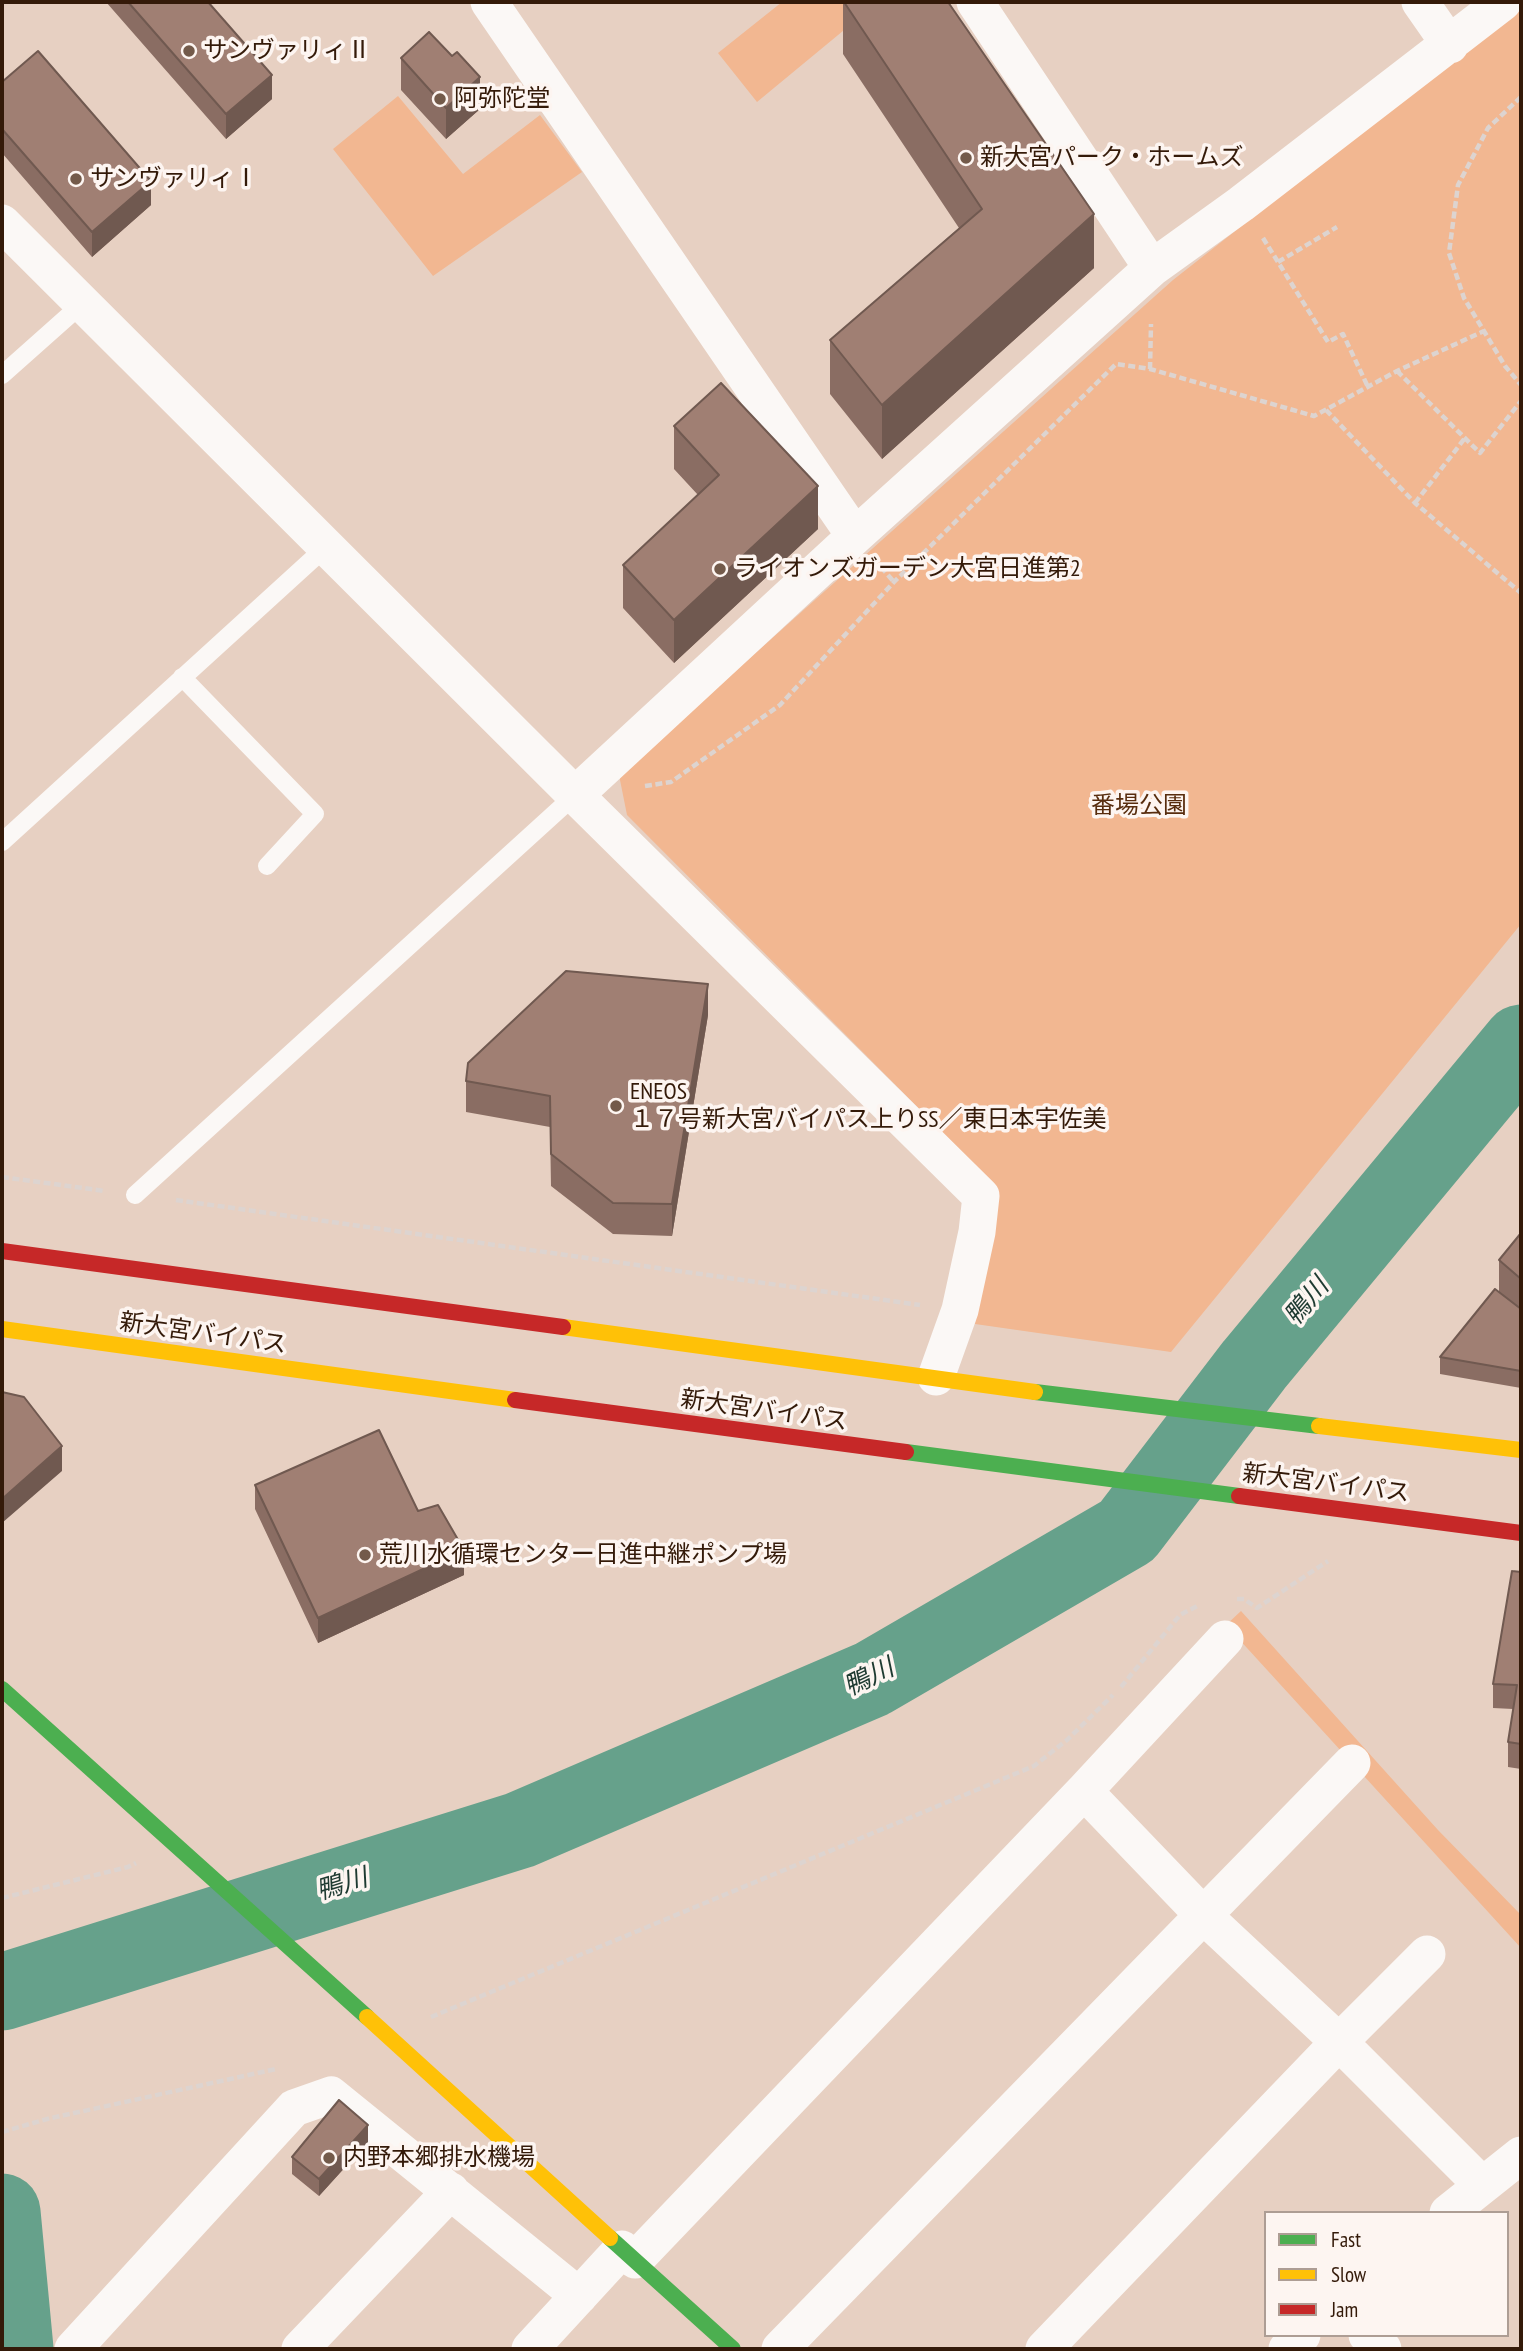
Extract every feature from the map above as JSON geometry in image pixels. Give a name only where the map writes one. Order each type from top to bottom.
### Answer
[{"type":"main road","points":[[2,1251],[1059,1395],[1521,1450]]},
{"type":"main road","name":"新大宮バイパス","points":[[2,1329],[994,1465],[1521,1533]]},
{"type":"main road","points":[[2,1689],[733,2349]]},
{"type":"street","points":[[489,2],[855,536]]},
{"type":"street","points":[[975,2],[1152,268]]},
{"type":"street","points":[[1420,2],[1450,45]]},
{"type":"street","points":[[575,796],[855,536],[1152,268],[1241,204],[1503,2]]},
{"type":"street","points":[[2,223],[575,796],[981,1196],[977,1232],[960,1310],[936,1377]]},
{"type":"street","points":[[530,2349],[579,2296],[628,2254],[1084,1791],[1225,1639]]},
{"type":"street","points":[[780,2349],[1352,1763]]},
{"type":"street","points":[[1084,1791],[1204,1916],[1339,2042],[1482,2185]]},
{"type":"street","points":[[1044,2349],[1427,1954]]},
{"type":"street","points":[[73,2349],[294,2108],[331,2095],[579,2296]]},
{"type":"street","points":[[1450,2211],[1521,2155]]},
{"type":"street","points":[[300,2349],[452,2191]]},
{"type":"street","points":[[1287,2349],[1300,2337]]},
{"type":"street","points":[[1369,2337],[1383,2349]]},
{"type":"lane","points":[[2,375],[83,303]]},
{"type":"lane","points":[[2,842],[327,546]]},
{"type":"lane","points":[[182,677],[315,814],[267,866]]},
{"type":"lane","points":[[135,1195],[575,796]]},
{"type":"path","points":[[1521,97],[1488,128],[1458,185],[1449,253],[1464,298],[1505,366],[1521,385]]},
{"type":"path","points":[[1241,204],[1328,342],[1343,334],[1368,387]]},
{"type":"path","points":[[1278,262],[1337,227]]},
{"type":"path","points":[[644,786],[671,782],[780,705],[894,582],[1116,364],[1150,369],[1314,416],[1397,371],[1484,331]]},
{"type":"path","points":[[1397,371],[1480,453],[1521,401]]},
{"type":"path","points":[[1326,410],[1415,503],[1521,593]]},
{"type":"path","points":[[1415,503],[1465,438]]},
{"type":"path","points":[[2,1177],[960,1310]]},
{"type":"path","points":[[1234,1599],[1244,1599],[1258,1608],[1328,1561]]},
{"type":"path","points":[[431,2017],[1034,1766],[1067,1740],[1118,1690],[1180,1615],[1202,1604]]},
{"type":"path","points":[[2,1898],[128,1867],[139,1861]]},
{"type":"path","points":[[2,2132],[47,2119],[288,2067]]},
{"type":"green space","points":[[782,2],[878,2],[757,102],[718,53]]},
{"type":"green space","name":"番場公園","points":[[1521,6],[1521,924],[1171,1352],[975,1324],[994,1184],[627,815],[619,775],[1173,280]]},
{"type":"green space","points":[[398,96],[463,174],[540,115],[582,172],[433,276],[333,149]]},
{"type":"green space","points":[[1241,1611],[1438,1830],[1521,1915],[1521,1948],[1226,1625]]},
{"type":"building","name":"サンヴァリィⅡ","points":[[128,2],[208,2],[272,75],[226,114]]},
{"type":"building","points":[[844,2],[948,2],[1094,214],[882,405],[830,340],[982,209]]},
{"type":"building","points":[[429,32],[452,56],[457,52],[480,77],[446,108],[401,58]]},
{"type":"building","name":"サンヴァリィⅠ","points":[[38,51],[151,181],[92,232],[2,129],[2,82]]},
{"type":"building","points":[[721,383],[818,486],[674,620],[623,565],[719,475],[674,426]]},
{"type":"building","points":[[566,971],[708,984],[672,1204],[613,1203],[551,1154],[550,1096],[466,1081],[468,1063]]},
{"type":"building","points":[[1521,1233],[1521,1279],[1499,1260]]},
{"type":"building","points":[[1495,1289],[1521,1309],[1521,1371],[1440,1357]]},
{"type":"building","points":[[2,1392],[24,1397],[62,1446],[2,1499]]},
{"type":"building","name":"荒川水循環センター日進中継ポンプ場","points":[[379,1430],[418,1511],[438,1505],[464,1550],[318,1618],[255,1485]]},
{"type":"building","points":[[1512,1571],[1521,1572],[1521,1744],[1508,1742],[1517,1685],[1493,1684]]},
{"type":"building","points":[[339,2100],[368,2125],[319,2179],[292,2157]]},
{"type":"waterway","name":"鴨川","points":[[2,1992],[520,1830],[872,1679],[1127,1531],[1254,1365],[1521,1043]]},
{"type":"waterway","points":[[2,2212],[15,2349]]},
{"type":"traffic: fast","points":[[1035,1392],[1319,1426]]},
{"type":"traffic: fast","points":[[906,1452],[1239,1496]]},
{"type":"traffic: fast","points":[[2,1689],[367,2017]]},
{"type":"traffic: fast","points":[[610,2238],[733,2349]]},
{"type":"traffic: slow","points":[[563,1327],[1035,1392]]},
{"type":"traffic: slow","points":[[2,1329],[515,1400]]},
{"type":"traffic: slow","points":[[1319,1426],[1521,1450]]},
{"type":"traffic: slow","points":[[367,2017],[610,2238]]},
{"type":"traffic: jam","points":[[2,1251],[563,1327]]},
{"type":"traffic: jam","points":[[515,1400],[906,1452]]},
{"type":"traffic: jam","points":[[1239,1496],[1521,1533]]},
{"type":"place","name":"サンヴァリィⅡ","points":[[189,51]]},
{"type":"place","name":"阿弥陀堂","points":[[440,99]]},
{"type":"place","name":"新大宮パーク・ホームズ","points":[[966,158]]},
{"type":"place","name":"サンヴァリィⅠ","points":[[76,179]]},
{"type":"place","name":"ライオンズガーデン大宮日進第2","points":[[720,569]]},
{"type":"place","name":"ENEOS １７号新大宮バイパス上りSS／東日本宇佐美","points":[[616,1106]]},
{"type":"place","name":"荒川水循環センター日進中継ポンプ場","points":[[365,1555]]},
{"type":"place","name":"内野本郷排水機場","points":[[329,2158]]}]
